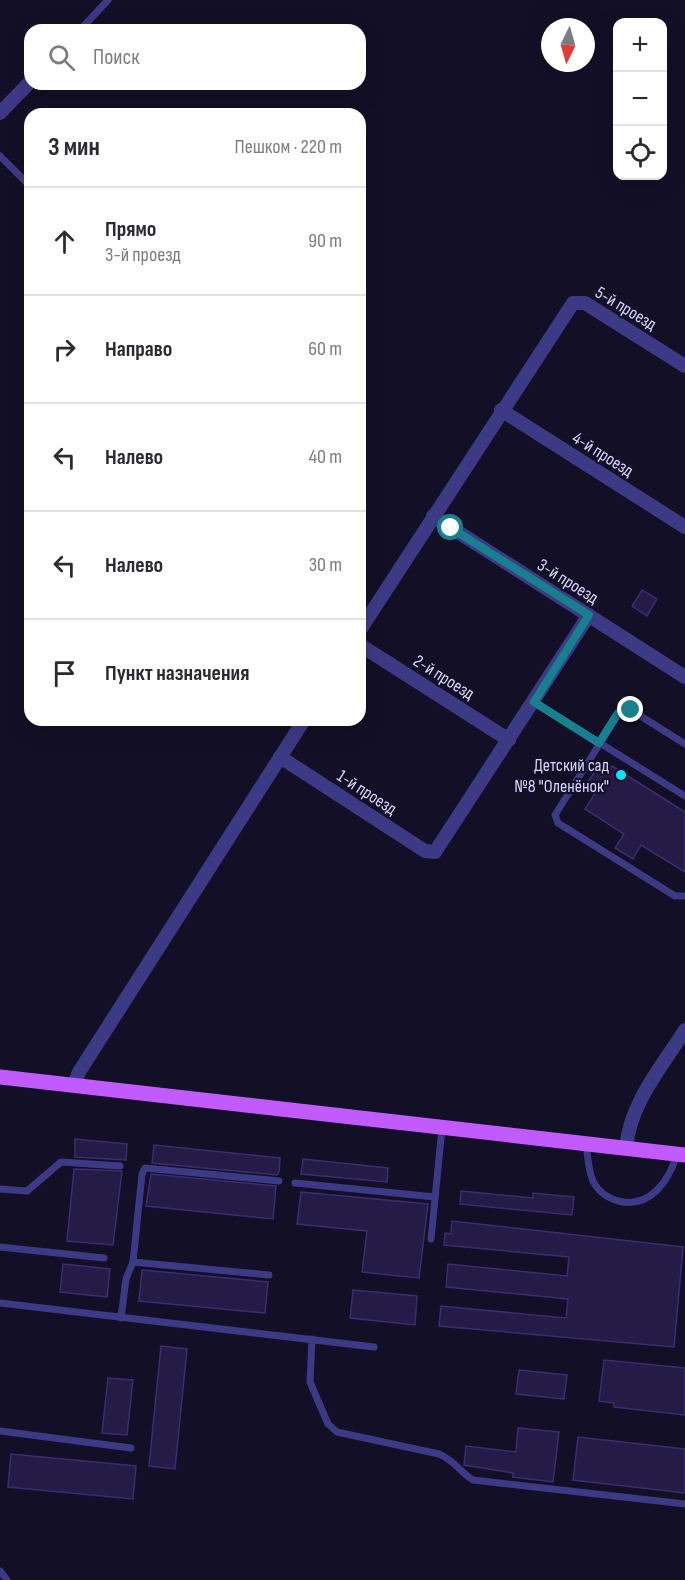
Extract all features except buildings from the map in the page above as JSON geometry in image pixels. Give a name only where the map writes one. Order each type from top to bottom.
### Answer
[{"type":"main road","points":[[0,1077],[681,1154]]},
{"type":"street","points":[[0,113],[24,88]]},
{"type":"street","name":"5-й проезд","points":[[501,410],[568,307],[579,301],[685,366]]},
{"type":"street","points":[[366,620],[501,410]]},
{"type":"street","name":"4-й проезд","points":[[501,410],[685,527]]},
{"type":"street","name":"3-й проезд","points":[[432,516],[685,677]]},
{"type":"street","points":[[509,740],[589,615]]},
{"type":"street","name":"2-й проезд","points":[[366,649],[509,740]]},
{"type":"street","points":[[74,1086],[79,1072],[300,726]]},
{"type":"street","name":"1-й проезд","points":[[280,757],[426,851],[435,852],[509,740]]},
{"type":"street","points":[[626,1148],[633,1111],[685,1030]]},
{"type":"lane","points":[[86,24],[108,0]]},
{"type":"lane","points":[[0,156],[24,180]]},
{"type":"lane","points":[[534,702],[685,796]]},
{"type":"lane","points":[[685,744],[626,709],[618,713],[556,811],[556,820],[675,896],[685,896]]},
{"type":"lane","points":[[431,1239],[442,1128]]},
{"type":"lane","points":[[586,1144],[590,1170],[597,1187],[612,1199],[630,1203],[640,1201],[659,1190],[681,1154]]},
{"type":"lane","points":[[0,1189],[27,1191],[61,1162],[120,1166]]},
{"type":"lane","points":[[121,1318],[126,1279],[133,1262],[142,1174],[145,1168],[279,1181]]},
{"type":"lane","points":[[295,1183],[435,1197]]},
{"type":"lane","points":[[0,1247],[104,1258]]},
{"type":"lane","points":[[133,1262],[269,1275]]},
{"type":"lane","points":[[0,1303],[374,1347]]},
{"type":"lane","points":[[312,1339],[310,1382],[328,1424],[337,1432],[439,1454],[452,1460],[462,1473],[473,1480],[685,1504]]},
{"type":"lane","points":[[0,1431],[131,1448]]},
{"type":"lane","points":[[0,1572],[7,1580]]},
{"type":"place","name":"Детский сад №8 \"Оленёнок\"","points":[[621,775]]},
{"type":"route","points":[[451,528],[589,615],[534,702],[599,743],[618,713],[621,710],[631,710]]}]
